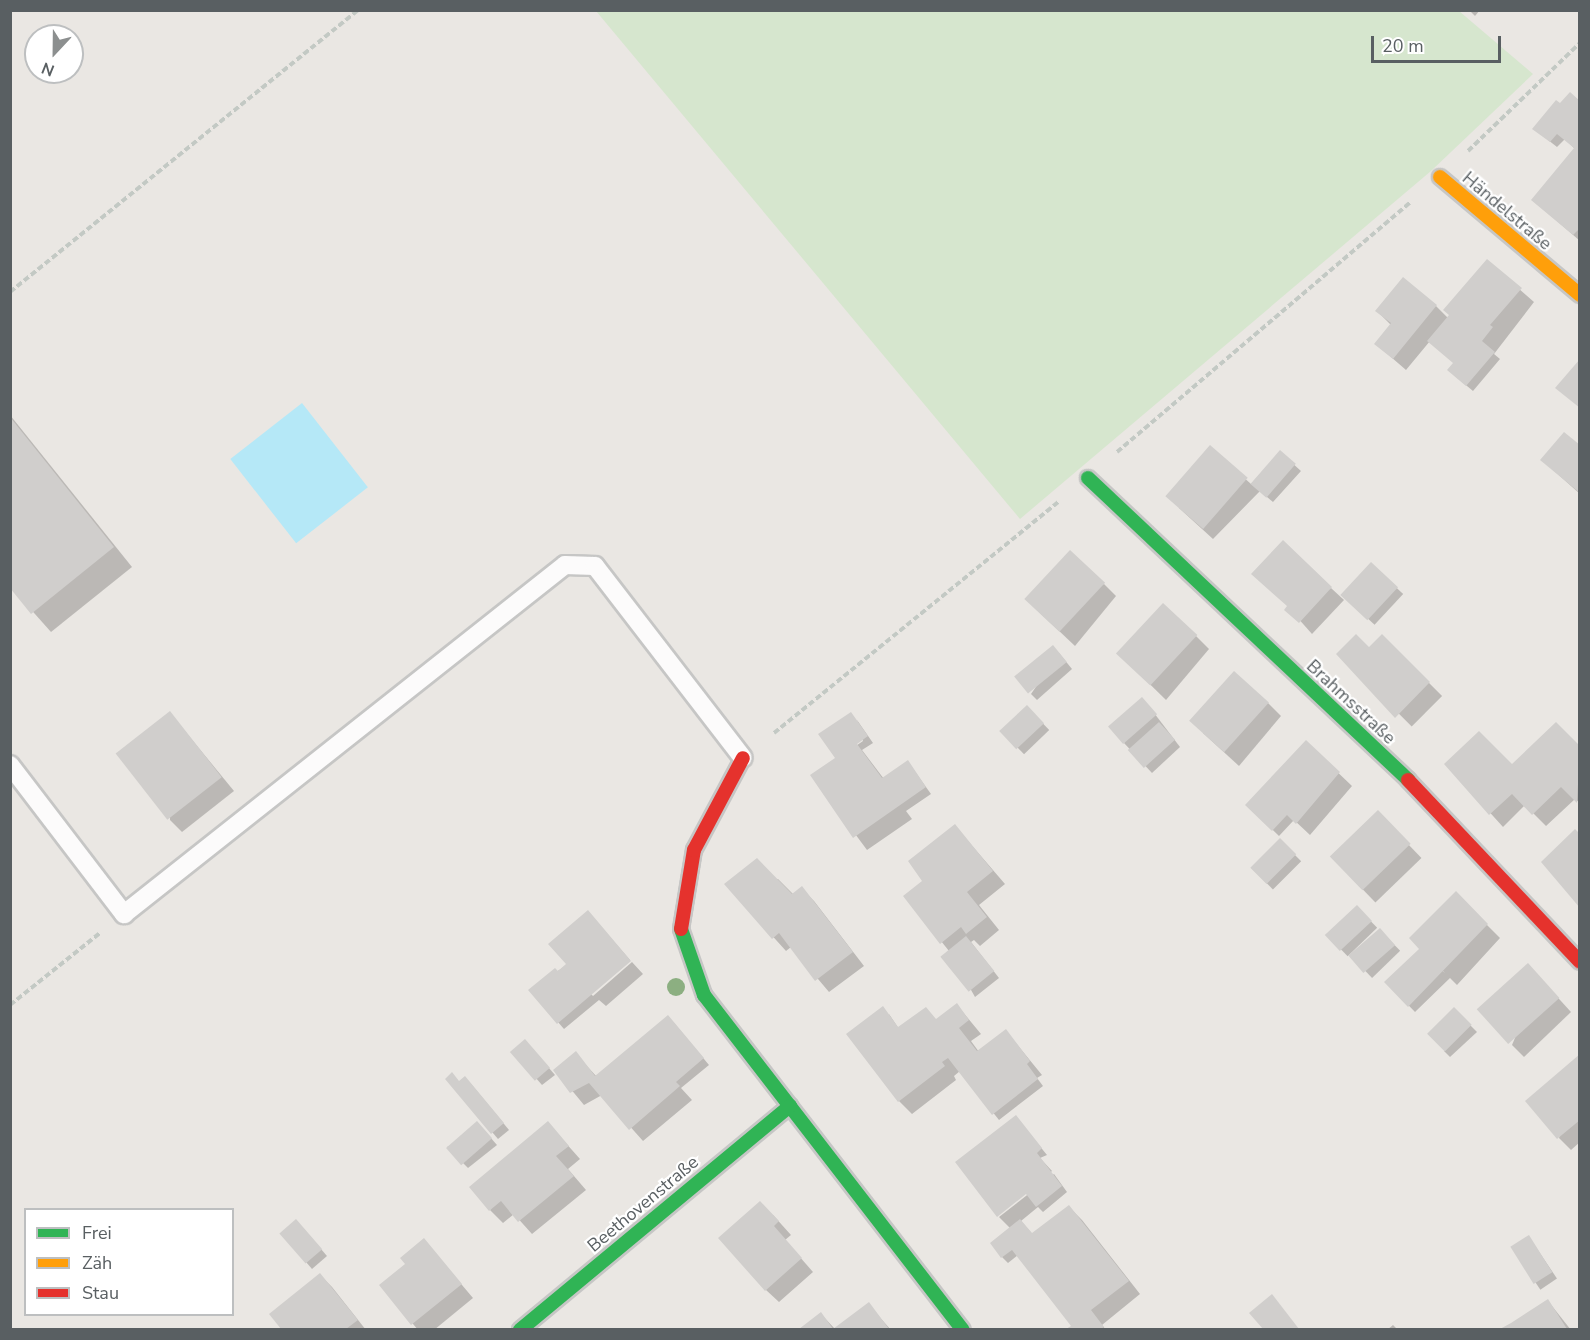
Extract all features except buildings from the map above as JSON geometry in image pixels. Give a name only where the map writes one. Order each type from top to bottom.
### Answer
[{"type":"street","name":"Händelstraße","points":[[1440,177],[1580,296]]},
{"type":"street","name":"Brahmsstraße","points":[[1088,478],[1409,781],[1580,962]]},
{"type":"street","points":[[743,758],[694,850],[684,894],[681,934],[704,995],[963,1329]]},
{"type":"street","name":"Beethovenstraße","points":[[520,1329],[790,1106]]},
{"type":"lane","points":[[10,765],[124,914],[565,565],[595,566],[743,758]]},
{"type":"path","points":[[10,292],[358,10]]},
{"type":"path","points":[[743,758],[1088,478],[1440,177],[1580,44]]},
{"type":"path","points":[[10,1005],[124,914]]},
{"type":"green space","points":[[596,11],[1459,11],[1533,74],[1431,171],[1020,519]]},
{"type":"water","points":[[302,403],[368,487],[296,543],[230,459]]},
{"type":"traffic: fast","points":[[1088,478],[1408,780]]},
{"type":"traffic: fast","points":[[681,929],[704,995],[963,1330]]},
{"type":"traffic: fast","points":[[520,1330],[790,1106]]},
{"type":"traffic: slow","points":[[1440,177],[1580,295]]},
{"type":"traffic: jam","points":[[681,929],[694,850],[743,758]]},
{"type":"traffic: jam","points":[[1408,780],[1580,962]]}]
